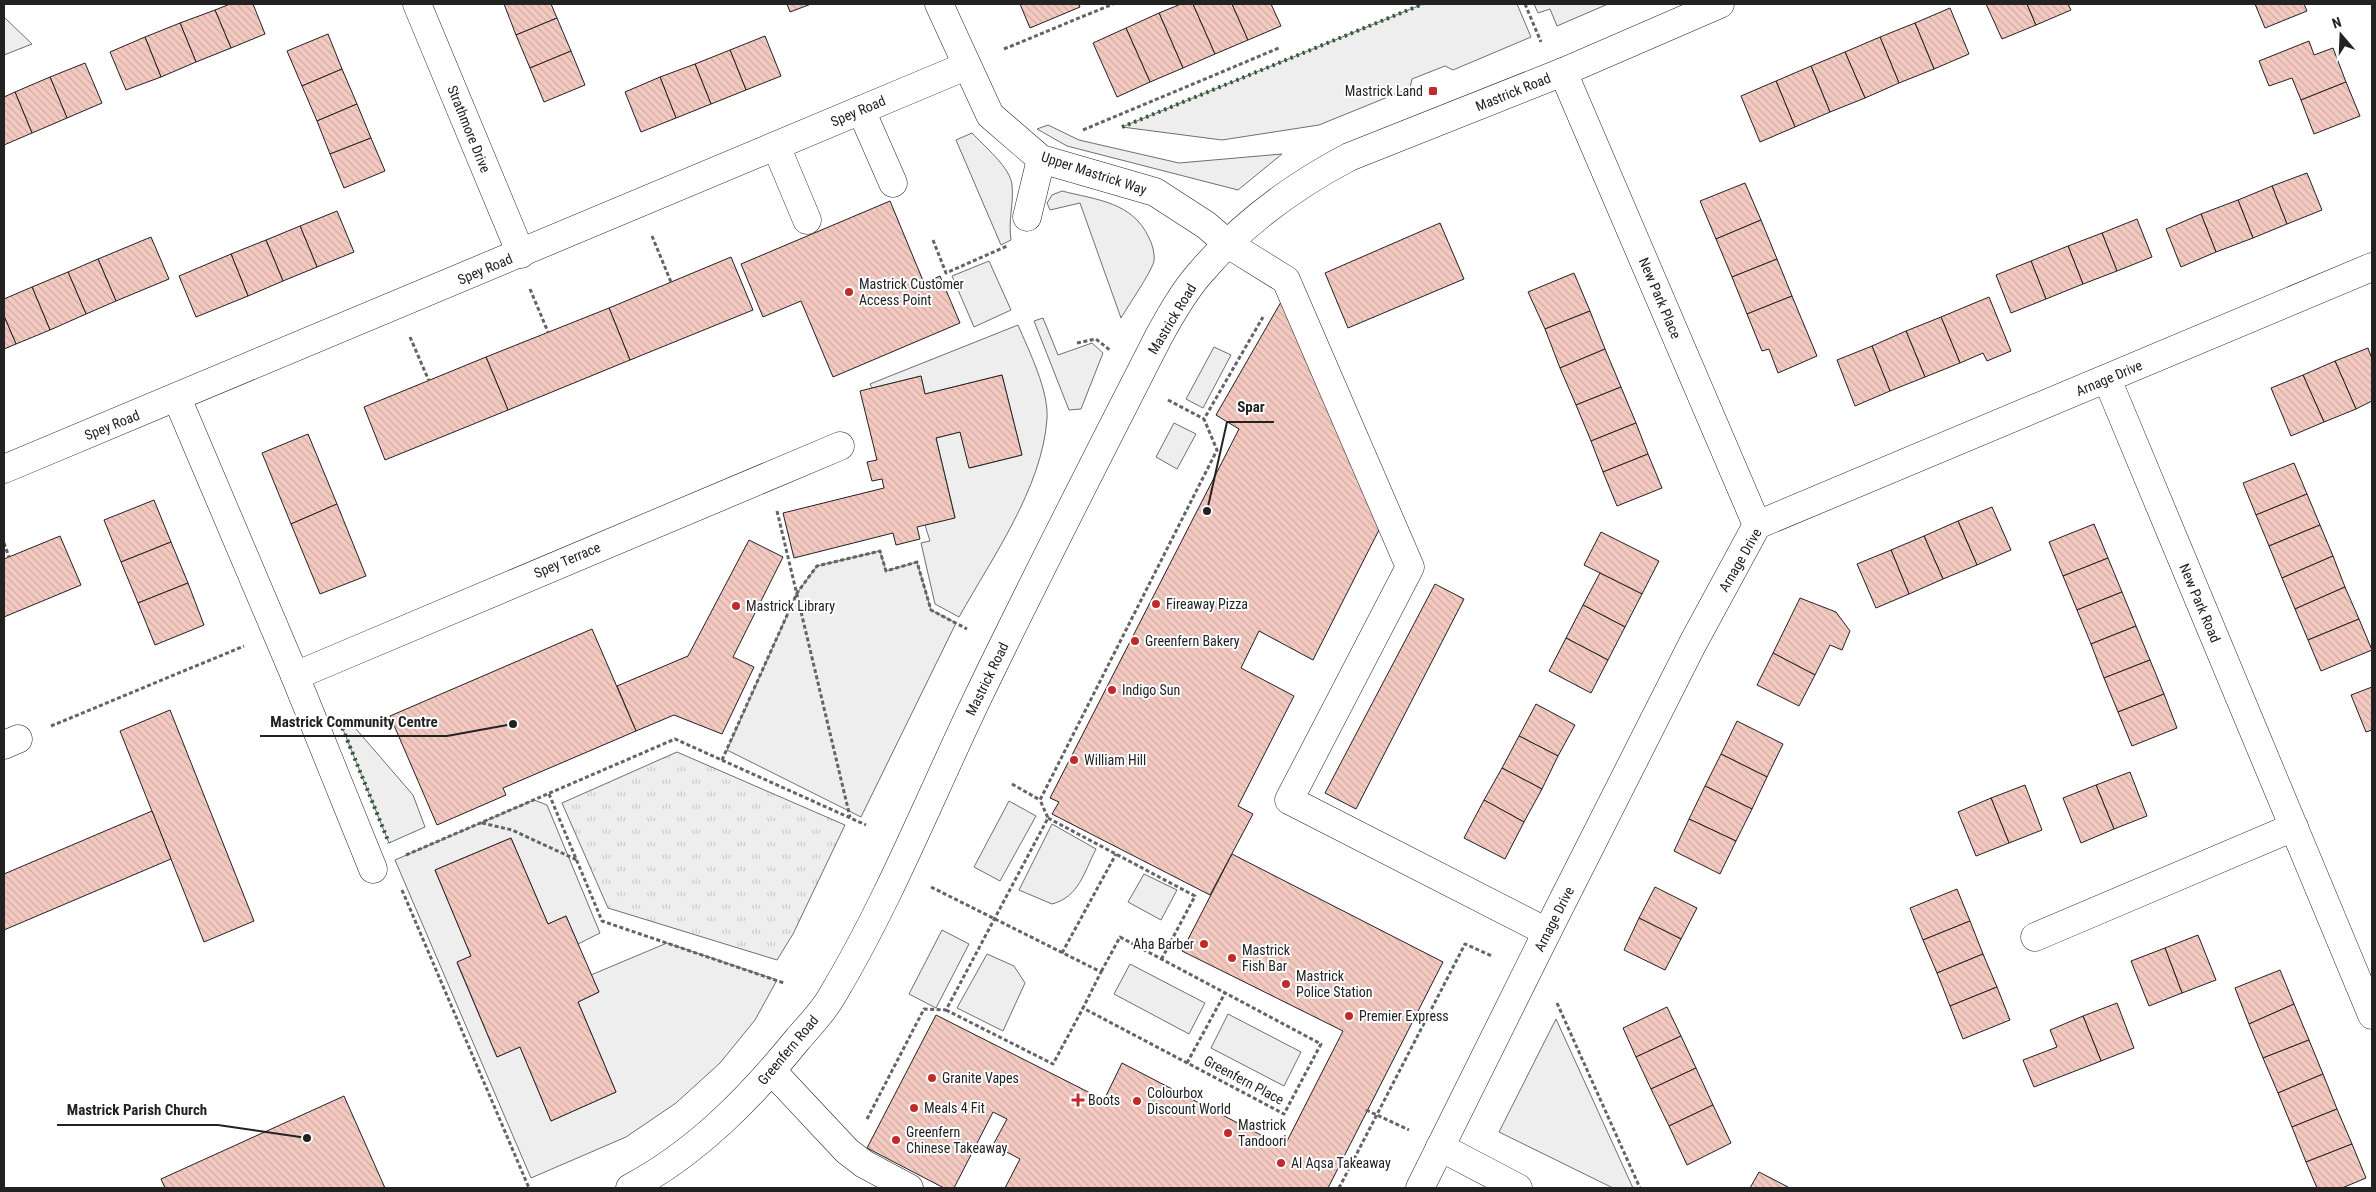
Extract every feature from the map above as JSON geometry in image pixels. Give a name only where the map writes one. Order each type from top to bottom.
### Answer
[{"type":"street","name":"Strathmore Drive","points":[[417,4],[521,254]]},
{"type":"street","name":"Upper Mastrick Way","points":[[939,4],[990,116],[1041,159],[1155,192],[1206,225],[1228,244],[1286,280]]},
{"type":"street","name":"Mastrick Road","points":[[898,869],[978,697],[1159,336],[1176,306],[1201,272],[1228,244],[1270,207],[1317,174],[1349,157],[1563,72],[1720,4]]},
{"type":"street","name":"Spey Road","points":[[4,469],[966,66]]},
{"type":"street","name":"New Park Place","points":[[1563,72],[1757,525]]},
{"type":"street","points":[[861,110],[892,183]]},
{"type":"street","points":[[776,146],[807,220]]},
{"type":"street","points":[[1027,217],[1041,159]]},
{"type":"street","name":"Arnage Drive","points":[[1420,1188],[1693,643],[1757,525],[2372,267]]},
{"type":"street","points":[[1286,280],[1410,567],[1289,800],[1547,932]]},
{"type":"street","name":"New Park Road","points":[[2107,379],[2372,1015]]},
{"type":"street","points":[[177,398],[295,676],[374,869]]},
{"type":"street","name":"Spey Terrace","points":[[295,676],[840,446]]},
{"type":"street","points":[[2035,937],[2294,827]]},
{"type":"street","name":"Greenfern Road","points":[[630,1188],[649,1178],[686,1151],[731,1114],[772,1071],[831,999],[898,869]]},
{"type":"street","points":[[772,1071],[847,1151],[864,1164],[909,1188]]},
{"type":"street","points":[[1440,1147],[1518,1188]]},
{"type":"path","points":[[1004,49],[1113,4]]},
{"type":"path","points":[[1525,4],[1541,42]]},
{"type":"path","points":[[1083,130],[1279,48]]},
{"type":"path","points":[[651,234],[671,282]]},
{"type":"path","points":[[933,240],[946,272],[1011,245]]},
{"type":"path","points":[[1204,419],[1286,280]]},
{"type":"path","points":[[529,286],[548,332]]},
{"type":"path","points":[[406,328],[428,380]]},
{"type":"path","points":[[1077,343],[1096,340],[1113,353]]},
{"type":"path","points":[[1040,800],[1217,450],[1204,419],[1168,400]]},
{"type":"path","points":[[769,475],[850,817]]},
{"type":"path","points":[[4,544],[9,557]]},
{"type":"path","points":[[722,760],[797,594],[817,566],[880,551],[886,571],[918,562],[931,610],[967,629]]},
{"type":"path","points":[[11,742],[245,645]]},
{"type":"path","points":[[403,856],[675,739],[866,825]]},
{"type":"path","points":[[1012,784],[1040,800],[1048,818],[1195,896],[1161,960]]},
{"type":"path","points":[[549,794],[602,921],[784,983]]},
{"type":"path","points":[[946,1010],[1048,818]]},
{"type":"path","points":[[481,823],[512,830],[577,860]]},
{"type":"path","points":[[1062,953],[1116,854]]},
{"type":"path","points":[[898,869],[993,919],[1101,972]]},
{"type":"path","points":[[402,889],[529,1188]]},
{"type":"path","name":"Greenfern Place","points":[[1120,937],[1321,1044],[1284,1114],[1083,1008],[1101,972],[1120,937]]},
{"type":"path","points":[[1339,1188],[1465,944],[1492,956]]},
{"type":"path","points":[[1187,1063],[1225,993]]},
{"type":"path","points":[[1557,1003],[1640,1188]]},
{"type":"path","points":[[847,1151],[856,1138],[924,1009],[946,1010],[1053,1064],[1083,1008]]},
{"type":"path","points":[[1366,1110],[1405,1128]]},
{"type":"green space","points":[[1423,4],[1517,4],[1531,37],[1453,70],[1445,66],[1412,79],[1410,88],[1319,125],[1222,140],[1122,127]]},
{"type":"green space","points":[[1534,4],[1608,4],[1557,26],[1550,9],[1538,13]]},
{"type":"green space","points":[[4,17],[32,44],[4,55]]},
{"type":"green space","points":[[1048,125],[1079,140],[1179,163],[1282,154],[1238,190],[1067,146],[1037,129]]},
{"type":"green space","points":[[972,133],[1002,164],[1007,171],[1012,185],[1011,240],[1001,245],[956,140]]},
{"type":"green space","points":[[1062,191],[1101,200],[1124,210],[1142,226],[1150,240],[1154,261],[1145,280],[1121,318],[1080,203],[1050,210],[1047,203],[1052,195]]},
{"type":"green space","points":[[989,261],[1011,310],[974,327],[952,276]]},
{"type":"green space","points":[[1043,318],[1058,355],[1092,343],[1103,353],[1081,409],[1069,410],[1034,321]]},
{"type":"green space","points":[[1018,325],[1045,396],[1047,419],[1043,445],[1036,471],[1014,522],[959,617],[935,604],[921,543],[930,541],[925,525],[955,517],[936,438],[960,432],[970,468],[1022,455],[1002,375],[925,394],[921,376],[872,388],[870,384]]},
{"type":"green space","points":[[1214,347],[1231,355],[1203,408],[1186,399]]},
{"type":"green space","points":[[1174,423],[1196,434],[1177,469],[1156,457]]},
{"type":"green space","points":[[880,551],[886,571],[917,562],[931,610],[956,623],[861,817],[727,750],[797,593],[817,566]]},
{"type":"green space","points":[[340,722],[350,722],[413,795],[425,827],[389,843]]},
{"type":"green space","points":[[677,752],[845,825],[793,934],[777,960],[608,908],[562,803]]},
{"type":"green space","points":[[534,800],[547,805],[600,933],[578,944],[566,916],[548,924],[511,838],[435,870],[471,956],[457,963],[497,1057],[520,1047],[551,1121],[616,1092],[578,1002],[599,992],[591,975],[667,943],[777,980],[755,1020],[720,1063],[676,1103],[626,1137],[531,1178],[395,860]]},
{"type":"green space","points":[[1009,801],[1036,816],[1000,881],[974,867]]},
{"type":"green space","points":[[1052,824],[1096,849],[1075,890],[1061,901],[1052,904],[1019,890]]},
{"type":"green space","points":[[1144,874],[1177,890],[1161,920],[1128,902]]},
{"type":"green space","points":[[942,930],[969,944],[936,1008],[909,994]]},
{"type":"green space","points":[[987,954],[1014,966],[1025,983],[1003,1031],[957,1008]]},
{"type":"green space","points":[[1130,964],[1205,1003],[1189,1034],[1114,994]]},
{"type":"green space","points":[[1228,1014],[1301,1052],[1284,1086],[1211,1048]]},
{"type":"green space","points":[[1556,1019],[1633,1188],[1613,1188],[1499,1132]]},
{"type":"building","points":[[230,4],[253,4],[265,34],[231,48],[215,10]]},
{"type":"building","points":[[504,4],[551,4],[557,18],[516,35]]},
{"type":"building","points":[[787,4],[811,4],[790,12]]},
{"type":"building","points":[[1020,4],[1079,4],[1080,7],[1030,28]]},
{"type":"building","points":[[1181,4],[1193,4],[1215,54],[1183,68],[1159,13]]},
{"type":"building","points":[[1193,4],[1232,4],[1248,40],[1215,54]]},
{"type":"building","points":[[1232,4],[1271,4],[1281,26],[1248,40]]},
{"type":"building","points":[[1986,4],[2027,4],[2036,25],[2002,39]]},
{"type":"building","points":[[2027,4],[2068,4],[2071,10],[2036,25]]},
{"type":"building","points":[[2255,4],[2304,4],[2307,11],[2265,28]]},
{"type":"building","points":[[1950,8],[1969,54],[1934,69],[1915,23]]},
{"type":"building","points":[[215,10],[231,48],[196,62],[180,23]]},
{"type":"building","points":[[1159,13],[1183,68],[1150,82],[1126,28]]},
{"type":"building","points":[[557,18],[571,51],[530,68],[516,35]]},
{"type":"building","points":[[180,23],[196,62],[161,77],[145,37]]},
{"type":"building","points":[[1915,23],[1934,69],[1899,83],[1880,37]]},
{"type":"building","points":[[1126,28],[1150,82],[1117,97],[1093,43]]},
{"type":"building","points":[[328,34],[342,69],[302,86],[287,51]]},
{"type":"building","points":[[765,36],[781,76],[746,90],[730,50]]},
{"type":"building","points":[[145,37],[161,77],[126,90],[110,52]]},
{"type":"building","points":[[1880,37],[1899,83],[1865,98],[1845,52]]},
{"type":"building","points":[[2309,41],[2314,55],[2333,48],[2346,82],[2301,100],[2292,78],[2269,86],[2259,61]]},
{"type":"building","points":[[730,50],[746,90],[711,104],[695,64]]},
{"type":"building","points":[[571,51],[585,85],[544,102],[530,68]]},
{"type":"building","points":[[1845,52],[1865,98],[1830,112],[1811,66]]},
{"type":"building","points":[[85,63],[102,103],[67,118],[50,77]]},
{"type":"building","points":[[695,64],[711,104],[676,118],[660,77]]},
{"type":"building","points":[[1811,66],[1830,112],[1795,127],[1776,81]]},
{"type":"building","points":[[342,69],[357,104],[317,121],[302,86]]},
{"type":"building","points":[[50,77],[67,118],[32,133],[15,92]]},
{"type":"building","points":[[660,77],[676,118],[641,132],[625,92]]},
{"type":"building","points":[[1776,81],[1795,127],[1760,142],[1741,96]]},
{"type":"building","points":[[2346,82],[2360,116],[2314,134],[2301,100]]},
{"type":"building","points":[[15,92],[32,133],[4,145],[4,97]]},
{"type":"building","points":[[357,104],[371,138],[330,154],[317,121]]},
{"type":"building","points":[[371,138],[385,171],[344,188],[330,154]]},
{"type":"building","points":[[2307,173],[2322,210],[2287,224],[2272,186]]},
{"type":"building","points":[[1745,183],[1761,220],[1716,239],[1700,201]]},
{"type":"building","points":[[2272,186],[2287,224],[2253,238],[2238,200]]},
{"type":"building","points":[[2238,200],[2253,238],[2216,252],[2201,214]]},
{"type":"building","name":"Mastrick Customer Access Point","points":[[890,201],[924,283],[940,276],[960,323],[833,377],[801,301],[763,317],[741,264]]},
{"type":"building","points":[[337,211],[354,252],[317,267],[300,226]]},
{"type":"building","points":[[2201,214],[2216,252],[2181,267],[2166,229]]},
{"type":"building","points":[[2137,219],[2152,257],[2117,271],[2102,233]]},
{"type":"building","points":[[1761,220],[1777,259],[1732,277],[1716,239]]},
{"type":"building","points":[[1440,223],[1464,279],[1348,328],[1325,273]]},
{"type":"building","points":[[300,226],[317,267],[283,281],[266,240]]},
{"type":"building","points":[[2102,233],[2117,271],[2083,284],[2068,246]]},
{"type":"building","points":[[151,237],[169,279],[116,301],[98,259]]},
{"type":"building","points":[[266,240],[283,281],[248,296],[231,254]]},
{"type":"building","points":[[2068,246],[2083,284],[2046,299],[2031,261]]},
{"type":"building","points":[[231,254],[248,296],[196,317],[179,276]]},
{"type":"building","points":[[731,257],[753,310],[630,360],[609,308]]},
{"type":"building","points":[[98,259],[116,301],[86,314],[68,272]]},
{"type":"building","points":[[1777,259],[1792,296],[1747,314],[1732,277]]},
{"type":"building","points":[[2031,261],[2046,299],[2011,313],[1996,275]]},
{"type":"building","points":[[68,272],[86,314],[50,330],[32,287]]},
{"type":"building","points":[[1574,273],[1590,311],[1545,329],[1528,292]]},
{"type":"building","points":[[32,287],[50,330],[16,344],[4,316],[4,299]]},
{"type":"building","points":[[1792,296],[1817,356],[1778,373],[1769,349],[1762,351],[1747,314]]},
{"type":"building","points":[[1989,297],[2011,351],[1987,361],[1983,353],[1960,363],[1941,317]]},
{"type":"building","points":[[1281,302],[1380,528],[1313,660],[1259,631],[1241,668],[1294,696],[1238,806],[1253,814],[1210,895],[1052,814],[1059,802],[1050,798],[1239,429],[1216,415]]},
{"type":"building","points":[[609,308],[630,360],[508,410],[486,357]]},
{"type":"building","points":[[1590,311],[1605,349],[1560,368],[1545,329]]},
{"type":"building","points":[[4,316],[16,344],[4,349]]},
{"type":"building","points":[[1941,317],[1960,363],[1925,377],[1906,331]]},
{"type":"building","points":[[1906,331],[1925,377],[1890,391],[1872,346]]},
{"type":"building","points":[[1872,346],[1890,391],[1855,406],[1837,360]]},
{"type":"building","points":[[2368,348],[2372,359],[2372,401],[2356,409],[2335,361]]},
{"type":"building","points":[[1605,349],[1621,387],[1576,405],[1560,368]]},
{"type":"building","points":[[486,357],[508,410],[385,460],[364,407]]},
{"type":"building","points":[[2335,361],[2356,409],[2324,422],[2303,375]]},
{"type":"building","points":[[1002,375],[1022,455],[969,468],[960,432],[936,438],[955,518],[917,527],[920,539],[896,545],[893,533],[794,558],[783,513],[884,488],[882,479],[872,481],[867,462],[877,460],[860,391],[921,376],[925,394]]},
{"type":"building","points":[[2303,375],[2324,422],[2291,436],[2271,388]]},
{"type":"building","points":[[1621,387],[1636,423],[1591,441],[1576,405]]},
{"type":"building","points":[[1636,423],[1648,454],[1603,472],[1591,441]]},
{"type":"building","points":[[308,434],[337,504],[291,524],[262,453]]},
{"type":"building","points":[[1648,454],[1662,488],[1617,506],[1603,472]]},
{"type":"building","points":[[2294,463],[2307,494],[2256,515],[2243,483]]},
{"type":"building","points":[[2307,494],[2320,525],[2269,546],[2256,515]]},
{"type":"building","points":[[154,500],[171,542],[121,562],[104,520]]},
{"type":"building","points":[[337,504],[366,576],[320,594],[291,524]]},
{"type":"building","points":[[1992,507],[2011,550],[1977,565],[1958,521]]},
{"type":"building","points":[[1958,521],[1977,565],[1943,579],[1924,536]]},
{"type":"building","points":[[2094,524],[2108,558],[2063,576],[2049,542]]},
{"type":"building","points":[[2320,525],[2333,556],[2282,578],[2269,546]]},
{"type":"building","points":[[1601,532],[1659,561],[1642,594],[1584,565]]},
{"type":"building","points":[[60,536],[81,585],[4,617],[4,559]]},
{"type":"building","points":[[1924,536],[1943,579],[1909,594],[1891,550]]},
{"type":"building","name":"Mastrick Library","points":[[749,540],[783,557],[733,657],[754,667],[722,734],[674,715],[636,731],[617,686],[688,656]]},
{"type":"building","points":[[171,542],[188,583],[138,603],[121,562]]},
{"type":"building","points":[[1891,550],[1909,594],[1876,608],[1857,564]]},
{"type":"building","points":[[2333,556],[2345,587],[2295,609],[2282,578]]},
{"type":"building","points":[[2108,558],[2122,592],[2077,610],[2063,576]]},
{"type":"building","points":[[1600,573],[1642,594],[1625,627],[1583,605]]},
{"type":"building","points":[[188,583],[204,625],[155,645],[138,603]]},
{"type":"building","points":[[1435,584],[1464,599],[1356,809],[1325,793]]},
{"type":"building","points":[[2345,587],[2359,619],[2308,640],[2295,609]]},
{"type":"building","points":[[2122,592],[2136,626],[2091,644],[2077,610]]},
{"type":"building","points":[[1800,598],[1836,612],[1850,631],[1842,650],[1830,645],[1815,675],[1773,653]]},
{"type":"building","points":[[1583,605],[1625,627],[1608,660],[1566,638]]},
{"type":"building","points":[[2359,619],[2372,650],[2321,671],[2308,640]]},
{"type":"building","points":[[2136,626],[2150,660],[2104,678],[2091,644]]},
{"type":"building","points":[[592,629],[636,731],[503,788],[506,795],[437,825],[390,716]]},
{"type":"building","points":[[1566,638],[1608,660],[1591,693],[1549,671]]},
{"type":"building","points":[[1773,653],[1815,675],[1799,706],[1757,685]]},
{"type":"building","points":[[2150,660],[2164,694],[2118,712],[2104,678]]},
{"type":"building","points":[[2372,687],[2372,730],[2366,732],[2351,695]]},
{"type":"building","points":[[2164,694],[2177,728],[2132,746],[2118,712]]},
{"type":"building","points":[[1536,704],[1575,725],[1558,756],[1519,736]]},
{"type":"building","points":[[170,710],[254,921],[204,942],[120,731]]},
{"type":"building","points":[[1737,721],[1783,744],[1767,777],[1721,754]]},
{"type":"building","points":[[1519,736],[1558,756],[1542,789],[1502,768]]},
{"type":"building","points":[[1721,754],[1767,777],[1752,809],[1705,786]]},
{"type":"building","points":[[1502,768],[1542,789],[1524,822],[1484,800]]},
{"type":"building","points":[[2130,772],[2147,816],[2114,829],[2096,785]]},
{"type":"building","points":[[2025,785],[2042,830],[2009,843],[1991,798]]},
{"type":"building","points":[[2096,785],[2114,829],[2081,843],[2063,798]]},
{"type":"building","points":[[1705,786],[1752,809],[1736,841],[1689,819]]},
{"type":"building","points":[[1991,798],[2009,843],[1976,856],[1958,812]]},
{"type":"building","points":[[1484,800],[1524,822],[1505,859],[1464,838]]},
{"type":"building","points":[[152,811],[171,859],[4,930],[4,874]]},
{"type":"building","points":[[1689,819],[1736,841],[1720,874],[1674,851]]},
{"type":"building","points":[[511,838],[548,924],[566,916],[599,992],[578,1002],[616,1092],[551,1121],[520,1047],[497,1057],[457,962],[471,956],[435,870]]},
{"type":"building","points":[[1232,854],[1443,962],[1328,1188],[1005,1188],[1020,1159],[993,1145],[1007,1119],[993,1112],[954,1188],[944,1188],[867,1148],[936,1015],[1104,1100],[1122,1063],[1284,1147],[1343,1031],[1182,951]]},
{"type":"building","points":[[1655,887],[1697,908],[1681,939],[1639,918]]},
{"type":"building","points":[[1957,889],[1970,921],[1923,940],[1910,908]]},
{"type":"building","points":[[1639,918],[1681,939],[1665,970],[1624,950]]},
{"type":"building","points":[[1970,921],[1983,954],[1937,973],[1923,940]]},
{"type":"building","points":[[2198,935],[2216,980],[2182,993],[2165,948]]},
{"type":"building","points":[[2165,948],[2182,993],[2149,1006],[2131,961]]},
{"type":"building","points":[[1983,954],[1997,987],[1950,1006],[1937,973]]},
{"type":"building","points":[[2280,970],[2294,1004],[2249,1024],[2235,988]]},
{"type":"building","points":[[1997,987],[2010,1020],[1963,1039],[1950,1006]]},
{"type":"building","points":[[2117,1003],[2134,1048],[2101,1061],[2083,1016]]},
{"type":"building","points":[[2294,1004],[2309,1040],[2263,1058],[2249,1024]]},
{"type":"building","points":[[1667,1007],[1681,1036],[1636,1057],[1623,1028]]},
{"type":"building","points":[[2083,1016],[2101,1061],[2034,1087],[2023,1060],[2057,1047],[2050,1030]]},
{"type":"building","points":[[1681,1036],[1696,1068],[1651,1089],[1636,1057]]},
{"type":"building","points":[[2309,1040],[2323,1074],[2278,1093],[2263,1058]]},
{"type":"building","points":[[1696,1068],[1713,1105],[1669,1126],[1651,1089]]},
{"type":"building","points":[[2323,1074],[2337,1109],[2292,1127],[2278,1093]]},
{"type":"building","points":[[344,1096],[385,1188],[165,1188],[161,1179]]},
{"type":"building","points":[[1713,1105],[1731,1143],[1687,1165],[1669,1126]]},
{"type":"building","points":[[2337,1109],[2352,1144],[2306,1162],[2292,1127]]},
{"type":"building","points":[[2352,1144],[2366,1178],[2342,1188],[2317,1188],[2306,1162]]},
{"type":"building","points":[[1759,1172],[1788,1187],[1750,1188]]},
{"type":"hedge","points":[[1122,127],[1423,4]]},
{"type":"hedge","points":[[340,722],[389,843]]},
{"type":"place","name":"Mastrick Land","points":[[1433,91]]},
{"type":"place","name":"Mastrick Customer Access Point","points":[[849,292]]},
{"type":"place","name":"Spar","points":[[1207,511]]},
{"type":"place","name":"Fireaway Pizza","points":[[1156,604]]},
{"type":"place","name":"Mastrick Library","points":[[736,606]]},
{"type":"place","name":"Greenfern Bakery","points":[[1135,641]]},
{"type":"place","name":"Indigo Sun","points":[[1112,690]]},
{"type":"place","name":"Mastrick Community Centre","points":[[513,724]]},
{"type":"place","name":"William Hill","points":[[1074,760]]},
{"type":"place","name":"Aha Barber","points":[[1204,944]]},
{"type":"place","name":"Mastrick Fish Bar","points":[[1232,958]]},
{"type":"place","name":"Mastrick Police Station","points":[[1286,984]]},
{"type":"place","name":"Premier Express","points":[[1349,1016]]},
{"type":"place","name":"Granite Vapes","points":[[932,1078]]},
{"type":"place","name":"Boots","points":[[1078,1100]]},
{"type":"place","name":"Colourbox Discount World","points":[[1137,1101]]},
{"type":"place","name":"Meals 4 Fit","points":[[914,1108]]},
{"type":"place","name":"Mastrick Tandoori","points":[[1228,1133]]},
{"type":"place","name":"Mastrick Parish Church","points":[[307,1138]]},
{"type":"place","name":"Greenfern Chinese Takeaway","points":[[896,1140]]},
{"type":"place","name":"Al Aqsa Takeaway","points":[[1281,1163]]}]
